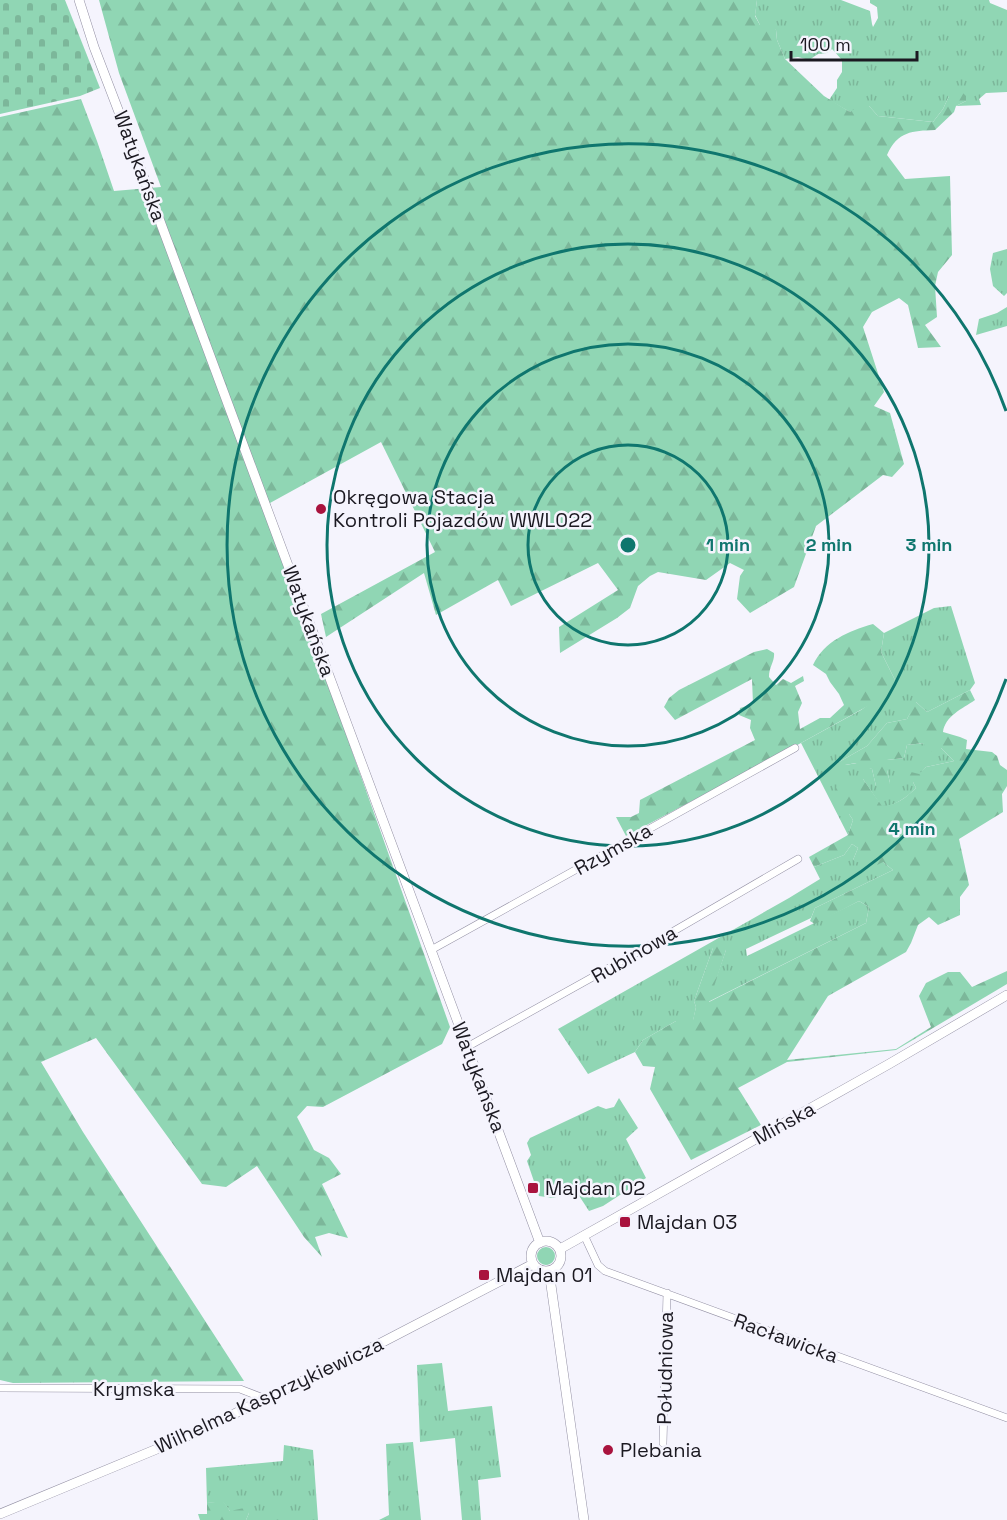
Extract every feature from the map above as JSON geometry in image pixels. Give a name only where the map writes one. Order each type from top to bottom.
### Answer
[{"type":"street","name":"Watykańska","points":[[79,0],[94,47],[540,1243]]},
{"type":"street","name":"Rzymska","points":[[431,950],[795,748]]},
{"type":"street","name":"Rubinowa","points":[[467,1047],[798,859]]},
{"type":"street","name":"Mińska","points":[[560,1249],[1007,995]]},
{"type":"street","name":"Racławicka","points":[[584,1235],[598,1265],[605,1271],[1007,1418]]},
{"type":"street","points":[[551,1242],[560,1249],[561,1260],[558,1266],[549,1271],[540,1270],[533,1263],[531,1254],[536,1245],[551,1242]]},
{"type":"street","name":"Wilhelma Kasprzykiewicza","points":[[0,1514],[181,1439],[266,1399],[377,1345],[533,1263]]},
{"type":"street","points":[[549,1271],[584,1520]]},
{"type":"street","name":"Południowa","points":[[663,1443],[667,1293]]},
{"type":"street","name":"Krymska","points":[[0,1388],[240,1389],[266,1399]]},
{"type":"green space","points":[[0,0],[65,0],[100,88],[80,96],[0,114]]},
{"type":"green space","points":[[99,0],[757,0],[755,16],[760,25],[770,24],[776,30],[777,40],[785,59],[824,96],[850,112],[862,104],[869,106],[878,116],[933,122],[949,96],[963,93],[966,96],[966,101],[956,106],[954,112],[935,130],[906,134],[896,141],[887,155],[905,179],[950,176],[952,255],[938,272],[935,286],[937,317],[925,325],[941,347],[918,348],[908,305],[899,298],[872,312],[863,327],[884,392],[874,406],[890,413],[904,464],[892,477],[883,475],[816,526],[794,587],[750,613],[737,599],[740,576],[744,570],[730,563],[706,580],[658,572],[638,586],[630,608],[560,653],[559,627],[618,590],[598,563],[511,606],[498,580],[436,615],[424,573],[326,637],[321,614],[435,552],[381,442],[270,503],[302,615],[450,1027],[442,1044],[323,1107],[307,1106],[297,1117],[314,1150],[329,1158],[341,1174],[322,1184],[348,1238],[329,1233],[315,1237],[322,1257],[304,1237],[257,1166],[226,1187],[202,1184],[96,1038],[41,1062],[83,1132],[244,1381],[13,1383],[0,1380],[0,117],[81,99],[114,191],[161,187],[119,73]]},
{"type":"green space","points":[[757,0],[841,0],[870,11],[873,27],[878,18],[877,7],[870,3],[870,0],[989,0],[990,3],[1007,10],[1007,92],[986,93],[979,99],[981,105],[956,106],[966,101],[949,96],[933,122],[878,116],[869,106],[850,112],[829,100],[837,88],[837,80],[842,72],[842,60],[832,49],[809,60],[798,57],[785,59],[777,40],[776,30],[760,25],[755,15]]},
{"type":"green space","points":[[1007,249],[1007,293],[1004,296],[993,286],[990,269],[993,253]]},
{"type":"green space","points":[[1007,307],[1007,326],[976,335],[979,319]]},
{"type":"green space","points":[[951,606],[975,683],[970,690],[927,712],[916,702],[907,719],[887,723],[867,746],[839,762],[845,765],[857,763],[872,769],[876,786],[890,783],[887,760],[904,758],[907,745],[924,743],[941,748],[954,761],[926,767],[913,782],[916,788],[909,795],[892,805],[882,807],[863,779],[849,814],[853,820],[848,835],[801,743],[861,710],[893,687],[895,680],[881,652],[884,633],[934,608]]},
{"type":"green space","points":[[873,624],[884,633],[881,652],[895,680],[894,687],[884,697],[626,836],[616,817],[631,817],[639,813],[640,800],[755,740],[750,728],[751,720],[739,715],[740,708],[753,704],[752,679],[675,720],[664,707],[669,698],[679,690],[754,652],[767,649],[774,653],[769,677],[776,685],[783,679],[791,683],[803,676],[804,681],[795,686],[802,703],[798,712],[800,729],[820,718],[830,718],[844,705],[826,674],[813,665],[818,657],[830,643],[838,638]]},
{"type":"green space","points":[[970,690],[975,700],[951,717],[944,726],[943,732],[967,740],[966,749],[992,752],[997,756],[1000,765],[1007,770],[1007,786],[1002,794],[1003,812],[959,839],[969,885],[960,897],[960,915],[938,925],[929,917],[918,925],[906,952],[828,996],[787,1060],[896,1049],[931,1027],[919,996],[926,983],[948,972],[960,972],[972,987],[1007,971],[1007,984],[896,1050],[787,1062],[738,1088],[761,1125],[691,1160],[650,1089],[655,1067],[643,1066],[635,1052],[643,1040],[676,1021],[693,1020],[696,1007],[694,1001],[713,948],[719,942],[726,950],[709,1002],[866,923],[869,907],[859,901],[815,924],[810,921],[815,908],[893,870],[883,862],[871,868],[853,860],[858,848],[852,844],[844,855],[814,867],[809,857],[848,835],[853,820],[849,814],[843,812],[835,789],[849,777],[863,779],[882,806],[887,806],[909,795],[916,788],[913,782],[905,777],[911,772],[919,774],[926,767],[954,761],[941,748],[927,753],[924,743],[907,745],[904,758],[887,760],[890,783],[884,789],[876,786],[872,769],[863,769],[856,763],[845,765],[841,777],[835,775],[839,762],[867,746],[887,723],[907,719],[911,702],[916,702],[927,712]]},
{"type":"green space","points":[[852,844],[858,848],[853,860],[883,862],[893,870],[815,908],[811,918],[746,949],[747,956],[859,901],[869,907],[866,923],[708,1002],[726,950],[713,948],[694,1001],[696,1007],[693,1021],[676,1021],[643,1040],[635,1052],[588,1074],[558,1029],[820,879],[814,867],[844,855]]},
{"type":"green space","points":[[619,1098],[638,1128],[626,1139],[646,1178],[603,1206],[589,1211],[576,1191],[553,1198],[539,1196],[527,1161],[531,1155],[527,1143],[530,1138],[598,1106],[606,1109],[614,1107]]},
{"type":"green space","points":[[546,1247],[552,1250],[555,1256],[552,1262],[546,1265],[540,1262],[537,1256],[540,1250]]},
{"type":"green space","points":[[442,1363],[448,1411],[492,1406],[501,1477],[478,1480],[481,1520],[462,1520],[455,1438],[420,1442],[417,1365]]},
{"type":"green space","points":[[413,1442],[421,1520],[379,1520],[389,1515],[386,1444]]},
{"type":"green space","points":[[284,1445],[313,1450],[318,1520],[246,1520],[249,1513],[230,1511],[223,1502],[207,1503],[206,1468],[283,1461]]},
{"type":"green space","points":[[223,1501],[230,1511],[244,1508],[249,1513],[246,1520],[200,1520],[198,1514],[207,1514],[207,1503]]},
{"type":"place","name":"Okręgowa Stacja Kontroli Pojazdów WWL022","points":[[321,509]]},
{"type":"place","name":"Majdan 02","points":[[533,1188]]},
{"type":"place","name":"Majdan 03","points":[[625,1222]]},
{"type":"place","name":"Majdan 01","points":[[484,1275]]},
{"type":"place","name":"Plebania","points":[[608,1450]]}]
